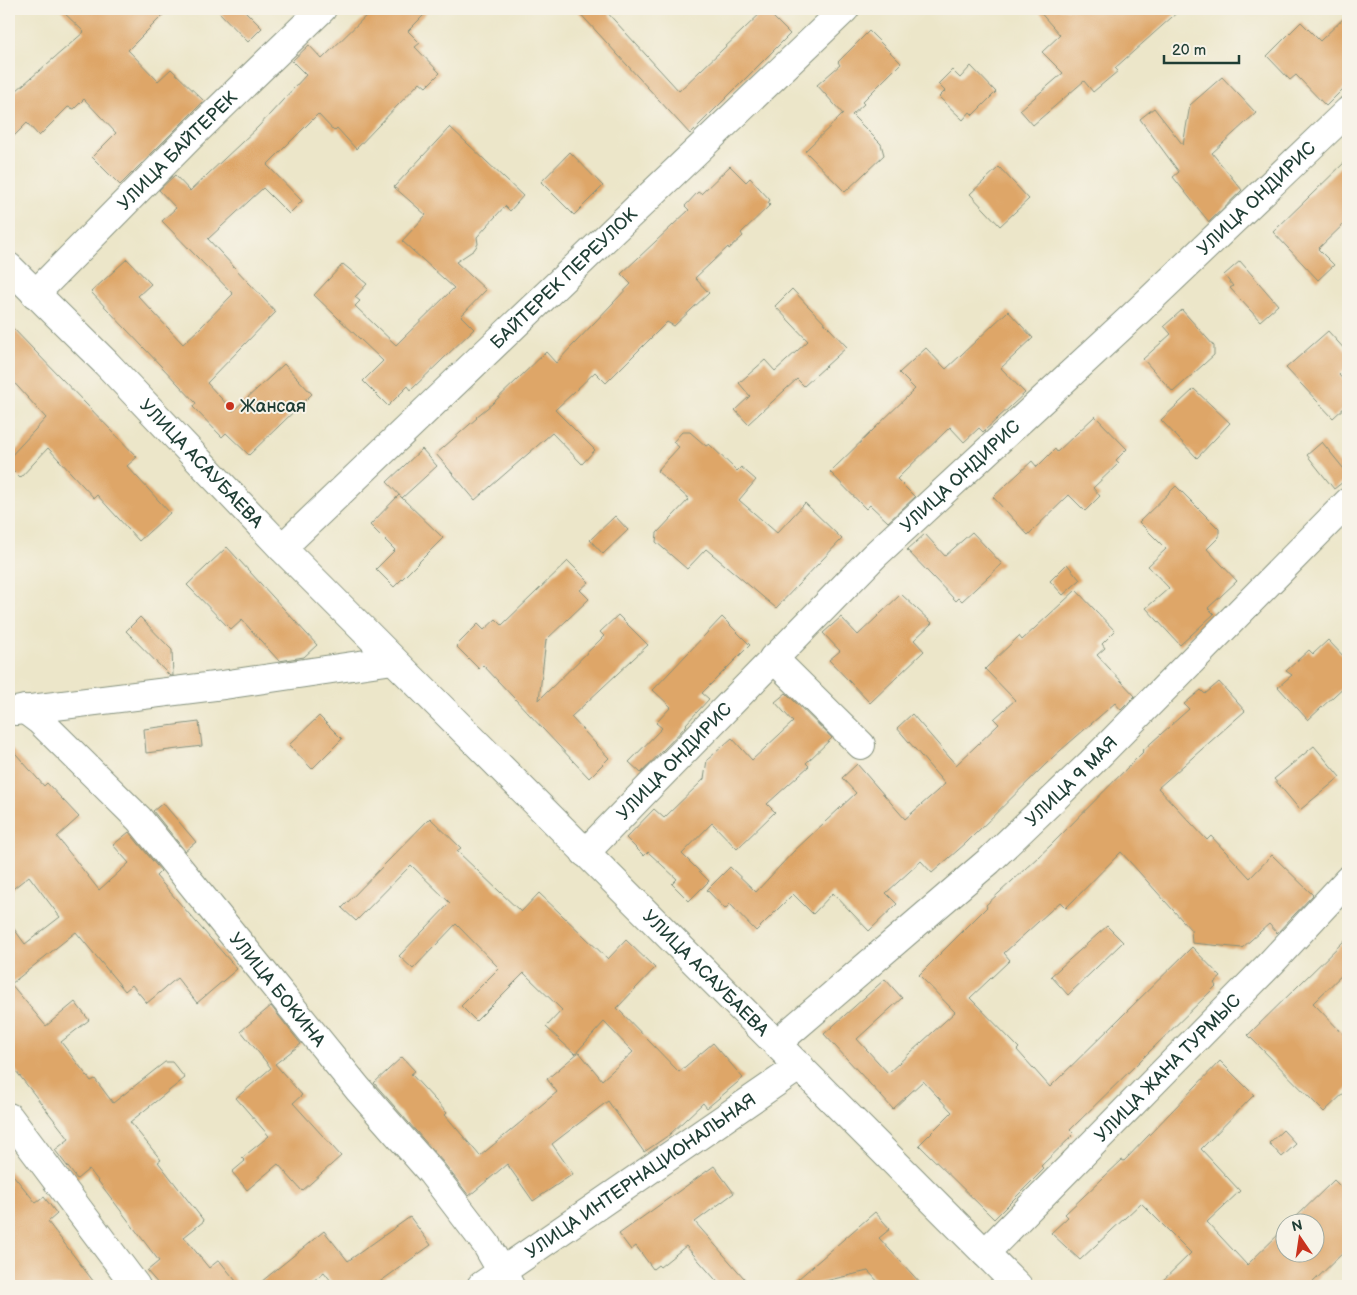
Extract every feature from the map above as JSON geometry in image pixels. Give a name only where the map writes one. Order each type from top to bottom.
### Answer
[{"type":"street","name":"УЛИЦА БАЙТЕРЕК","points":[[18,283],[190,137],[322,9]]},
{"type":"street","name":"БАЙТЕРЕК ПЕРЕУЛОК","points":[[282,548],[845,9]]},
{"type":"street","name":"УЛИЦА ОНДИРИС","points":[[585,853],[874,556],[1133,316],[1348,111]]},
{"type":"street","name":"УЛИЦА АСАУБАЕВА","points":[[18,283],[106,363],[282,548],[1018,1286]]},
{"type":"street","name":"УЛИЦА 9 МАЯ","points":[[777,1043],[996,854],[1091,763],[1348,502]]},
{"type":"street","points":[[773,658],[861,744]]},
{"type":"street","points":[[16,711],[223,685],[393,660]]},
{"type":"street","name":"УЛИЦА БОКИНА","points":[[16,711],[40,721],[139,819],[358,1089],[431,1172],[486,1244],[497,1282]]},
{"type":"street","name":"УЛИЦА ЖАНА ТУРМЫС","points":[[985,1253],[1271,963],[1348,880]]},
{"type":"street","name":"УЛИЦА ИНТЕРНАЦИОНАЛЬНАЯ","points":[[497,1282],[800,1066]]},
{"type":"street","points":[[9,1117],[136,1286]]},
{"type":"building","points":[[60,9],[169,9],[128,50],[158,81],[171,69],[204,101],[120,185],[92,157],[116,133],[84,99],[74,109],[68,107],[39,136],[27,123],[9,141],[9,97],[84,32]]},
{"type":"building","points":[[216,9],[243,9],[262,28],[248,42]]},
{"type":"building","points":[[373,9],[430,9],[408,31],[420,43],[415,47],[440,73],[426,87],[420,82],[356,149],[337,128],[334,131],[318,114],[267,165],[302,201],[289,214],[263,188],[208,239],[276,312],[207,383],[233,411],[284,364],[312,394],[249,455],[226,433],[222,437],[193,407],[196,403],[91,292],[127,259],[151,284],[138,296],[183,344],[201,327],[233,294],[162,221],[176,208],[159,190],[175,175],[190,191],[258,127],[306,75],[292,61],[309,45],[322,59]]},
{"type":"building","points":[[576,9],[604,9],[679,91],[765,9],[790,34],[690,134]]},
{"type":"building","points":[[1037,9],[1181,9],[1115,68],[1118,71],[1093,92],[1084,81],[1033,125],[1020,110],[1063,73],[1042,52],[1060,35]]},
{"type":"building","points":[[1348,14],[1348,84],[1326,106],[1296,75],[1290,80],[1267,56],[1301,22],[1320,41]]},
{"type":"building","points":[[869,31],[901,63],[862,102],[864,104],[852,115],[881,144],[884,155],[845,192],[805,151],[843,114],[817,85],[840,65],[838,62]]},
{"type":"building","points":[[971,66],[996,92],[973,115],[970,112],[963,120],[939,97],[945,91],[938,84],[952,70],[960,78]]},
{"type":"building","points":[[1222,77],[1256,113],[1212,153],[1242,190],[1209,222],[1173,177],[1179,172],[1140,119],[1154,108],[1183,145],[1190,105]]},
{"type":"building","points":[[450,127],[523,196],[510,211],[505,206],[477,237],[478,244],[474,250],[456,262],[486,290],[461,316],[474,329],[411,390],[408,386],[388,406],[363,381],[383,361],[314,295],[343,264],[367,284],[355,297],[360,301],[355,306],[396,345],[454,288],[402,241],[426,215],[394,187]]},
{"type":"building","points":[[570,152],[603,186],[574,215],[541,182]]},
{"type":"building","points":[[1348,159],[1348,220],[1318,249],[1334,265],[1318,280],[1273,232]]},
{"type":"building","points":[[730,166],[746,182],[750,178],[770,200],[768,203],[770,205],[741,233],[743,236],[729,249],[728,247],[695,278],[709,293],[674,326],[667,322],[606,383],[595,372],[555,410],[595,450],[582,464],[552,433],[475,500],[436,454],[546,352],[556,363],[631,284],[621,274],[689,210],[685,206],[698,192],[701,194]]},
{"type":"building","points":[[999,167],[1029,199],[1000,226],[970,194]]},
{"type":"building","points":[[1240,261],[1278,305],[1260,321],[1230,288],[1233,286],[1224,275]]},
{"type":"building","points":[[792,289],[847,347],[804,386],[797,379],[748,424],[735,410],[750,396],[739,383],[765,360],[775,371],[808,341],[775,306]]},
{"type":"building","points":[[1182,310],[1214,346],[1214,355],[1173,392],[1143,359],[1171,334],[1164,326]]},
{"type":"building","points":[[1008,311],[1033,338],[1001,368],[1025,393],[983,432],[979,428],[964,442],[950,427],[897,479],[915,497],[888,522],[870,505],[866,509],[830,472],[915,389],[899,373],[926,348],[946,369]]},
{"type":"building","points":[[9,324],[137,457],[127,466],[170,513],[139,541],[97,495],[94,498],[48,448],[20,478],[9,467],[9,458],[46,418],[9,377]]},
{"type":"building","points":[[1328,331],[1348,353],[1348,366],[1339,375],[1348,385],[1348,404],[1333,418],[1286,368]]},
{"type":"building","points":[[1194,389],[1230,423],[1197,458],[1161,420]]},
{"type":"building","points":[[1095,416],[1127,449],[1116,460],[1119,463],[1093,488],[1100,496],[1085,511],[1069,495],[1028,535],[993,497],[1032,461],[1037,467],[1055,449],[1057,452]]},
{"type":"building","points":[[682,432],[690,432],[706,446],[709,444],[737,471],[741,467],[756,480],[739,500],[777,533],[805,503],[842,539],[776,608],[706,549],[687,569],[656,542],[657,533],[689,499],[657,471],[679,447],[673,442]]},
{"type":"building","points":[[1322,442],[1348,474],[1348,478],[1334,489],[1307,455]]},
{"type":"building","points":[[422,449],[437,466],[402,498],[387,482]]},
{"type":"building","points":[[1176,486],[1219,529],[1219,537],[1207,549],[1237,581],[1208,608],[1214,614],[1180,645],[1146,608],[1169,588],[1148,566],[1166,549],[1139,522]]},
{"type":"building","points":[[399,495],[443,538],[394,587],[376,569],[395,550],[370,525]]},
{"type":"building","points":[[615,516],[628,530],[603,554],[590,540]]},
{"type":"building","points":[[972,532],[1002,564],[962,601],[959,598],[956,601],[907,550],[925,534],[945,556]]},
{"type":"building","points":[[227,547],[317,645],[304,657],[279,661],[242,620],[231,630],[187,585]]},
{"type":"building","points":[[568,561],[589,582],[580,590],[589,599],[546,640],[539,700],[604,636],[600,632],[618,615],[648,645],[571,717],[609,758],[589,778],[483,665],[479,669],[456,646],[478,624],[484,630],[496,619],[502,625]]},
{"type":"building","points":[[1067,564],[1080,580],[1063,595],[1050,581]]},
{"type":"building","points":[[1076,590],[1115,631],[1102,644],[1105,648],[1097,655],[1135,696],[1121,710],[1115,703],[1053,757],[966,843],[932,873],[921,861],[886,893],[897,904],[869,931],[833,893],[813,914],[793,894],[756,931],[730,904],[725,909],[707,890],[730,867],[756,892],[793,852],[856,793],[842,778],[857,764],[905,819],[945,784],[897,728],[912,714],[956,765],[999,724],[994,719],[1015,700],[985,669],[1019,636],[1022,640]]},
{"type":"building","points":[[901,594],[932,623],[914,640],[924,651],[870,703],[829,660],[840,651],[823,633],[841,617],[858,635]]},
{"type":"building","points":[[140,617],[172,650],[173,676],[170,676],[126,631]]},
{"type":"building","points":[[722,617],[750,645],[702,693],[709,699],[641,773],[629,762],[662,728],[656,723],[671,707],[653,690]]},
{"type":"building","points":[[1328,640],[1348,661],[1348,683],[1308,720],[1278,687],[1292,675],[1286,671],[1309,650],[1313,654]]},
{"type":"building","points":[[1219,682],[1245,711],[1158,788],[1207,840],[1211,836],[1250,878],[1272,855],[1313,895],[1277,933],[1269,924],[1242,948],[1192,943],[1191,930],[1121,852],[1066,908],[1060,902],[1004,953],[1010,960],[970,998],[1019,1048],[1017,1050],[1050,1087],[1192,947],[1221,977],[1214,983],[1216,986],[1070,1130],[1074,1134],[1041,1166],[1044,1169],[994,1219],[919,1145],[952,1112],[923,1081],[893,1109],[824,1034],[885,979],[902,998],[857,1039],[888,1073],[955,1012],[919,975],[987,907],[986,905],[1051,845],[1142,751],[1189,709],[1184,704],[1201,690],[1205,694]]},
{"type":"building","points":[[786,693],[832,738],[806,763],[809,766],[767,804],[775,812],[737,849],[712,823],[682,854],[709,881],[689,901],[672,884],[677,879],[648,852],[644,856],[626,838],[654,809],[664,818],[704,779],[707,760],[732,738],[752,760],[793,722],[775,702]]},
{"type":"building","points":[[319,716],[342,739],[312,769],[289,745]]},
{"type":"building","points":[[199,722],[202,746],[146,753],[144,729]]},
{"type":"building","points":[[9,746],[44,786],[47,783],[79,817],[57,837],[99,890],[129,863],[113,845],[129,832],[161,871],[156,876],[237,969],[197,1003],[177,978],[147,1003],[132,985],[125,991],[76,932],[11,984],[46,1026],[75,1002],[89,1020],[61,1042],[91,1081],[95,1079],[113,1103],[165,1062],[172,1062],[185,1078],[130,1122],[161,1160],[158,1162],[204,1221],[184,1237],[209,1268],[219,1260],[240,1286],[160,1286],[147,1271],[159,1261],[89,1169],[77,1179],[55,1150],[69,1139],[9,1062],[9,922],[25,944],[60,917],[29,876],[9,892]]},
{"type":"building","points":[[1314,746],[1340,777],[1300,810],[1274,779]]},
{"type":"building","points":[[163,803],[196,842],[185,851],[153,811]]},
{"type":"building","points":[[430,818],[461,848],[457,851],[521,912],[539,893],[608,959],[626,940],[655,968],[617,1008],[679,1072],[713,1043],[743,1078],[707,1108],[703,1103],[669,1135],[644,1152],[608,1101],[552,1144],[573,1174],[533,1201],[507,1164],[469,1196],[443,1162],[374,1083],[402,1057],[415,1071],[411,1074],[447,1113],[445,1115],[480,1156],[557,1092],[547,1079],[579,1052],[602,1080],[633,1052],[604,1022],[575,1054],[546,1027],[562,1010],[524,973],[476,1021],[461,1006],[499,968],[456,924],[413,969],[399,956],[450,903],[411,865],[356,921],[342,908]]},
{"type":"building","points":[[1107,926],[1123,942],[1068,995],[1051,976]]},
{"type":"building","points":[[1348,937],[1348,969],[1313,1003],[1348,1039],[1348,1089],[1324,1112],[1248,1035]]},
{"type":"building","points":[[271,1006],[301,1044],[275,1064],[302,1095],[293,1103],[341,1156],[302,1191],[278,1164],[247,1190],[232,1172],[245,1161],[242,1158],[269,1136],[236,1098],[271,1068],[241,1031]]},
{"type":"building","points":[[1220,1061],[1254,1095],[1201,1149],[1240,1191],[1207,1222],[1247,1265],[1274,1239],[1274,1262],[1324,1262],[1324,1212],[1301,1212],[1334,1180],[1348,1194],[1348,1248],[1309,1286],[1157,1286],[1191,1253],[1141,1203],[1080,1260],[1051,1233],[1068,1217],[1065,1214],[1122,1160],[1124,1161]]},
{"type":"building","points":[[1283,1130],[1296,1144],[1282,1157],[1269,1143]]},
{"type":"building","points":[[714,1166],[734,1193],[695,1222],[751,1286],[721,1286],[686,1246],[660,1267],[658,1265],[653,1269],[636,1246],[631,1250],[619,1234]]},
{"type":"building","points":[[9,1170],[36,1203],[44,1197],[57,1214],[48,1222],[97,1286],[19,1286],[9,1273]]},
{"type":"building","points":[[875,1212],[890,1229],[879,1238],[923,1286],[882,1286],[868,1271],[804,1286],[790,1286]]},
{"type":"building","points":[[410,1217],[431,1245],[374,1286],[335,1286],[324,1272],[307,1286],[256,1286],[324,1231],[348,1261]]},
{"type":"place","name":"Жансая","points":[[230,406]]}]
